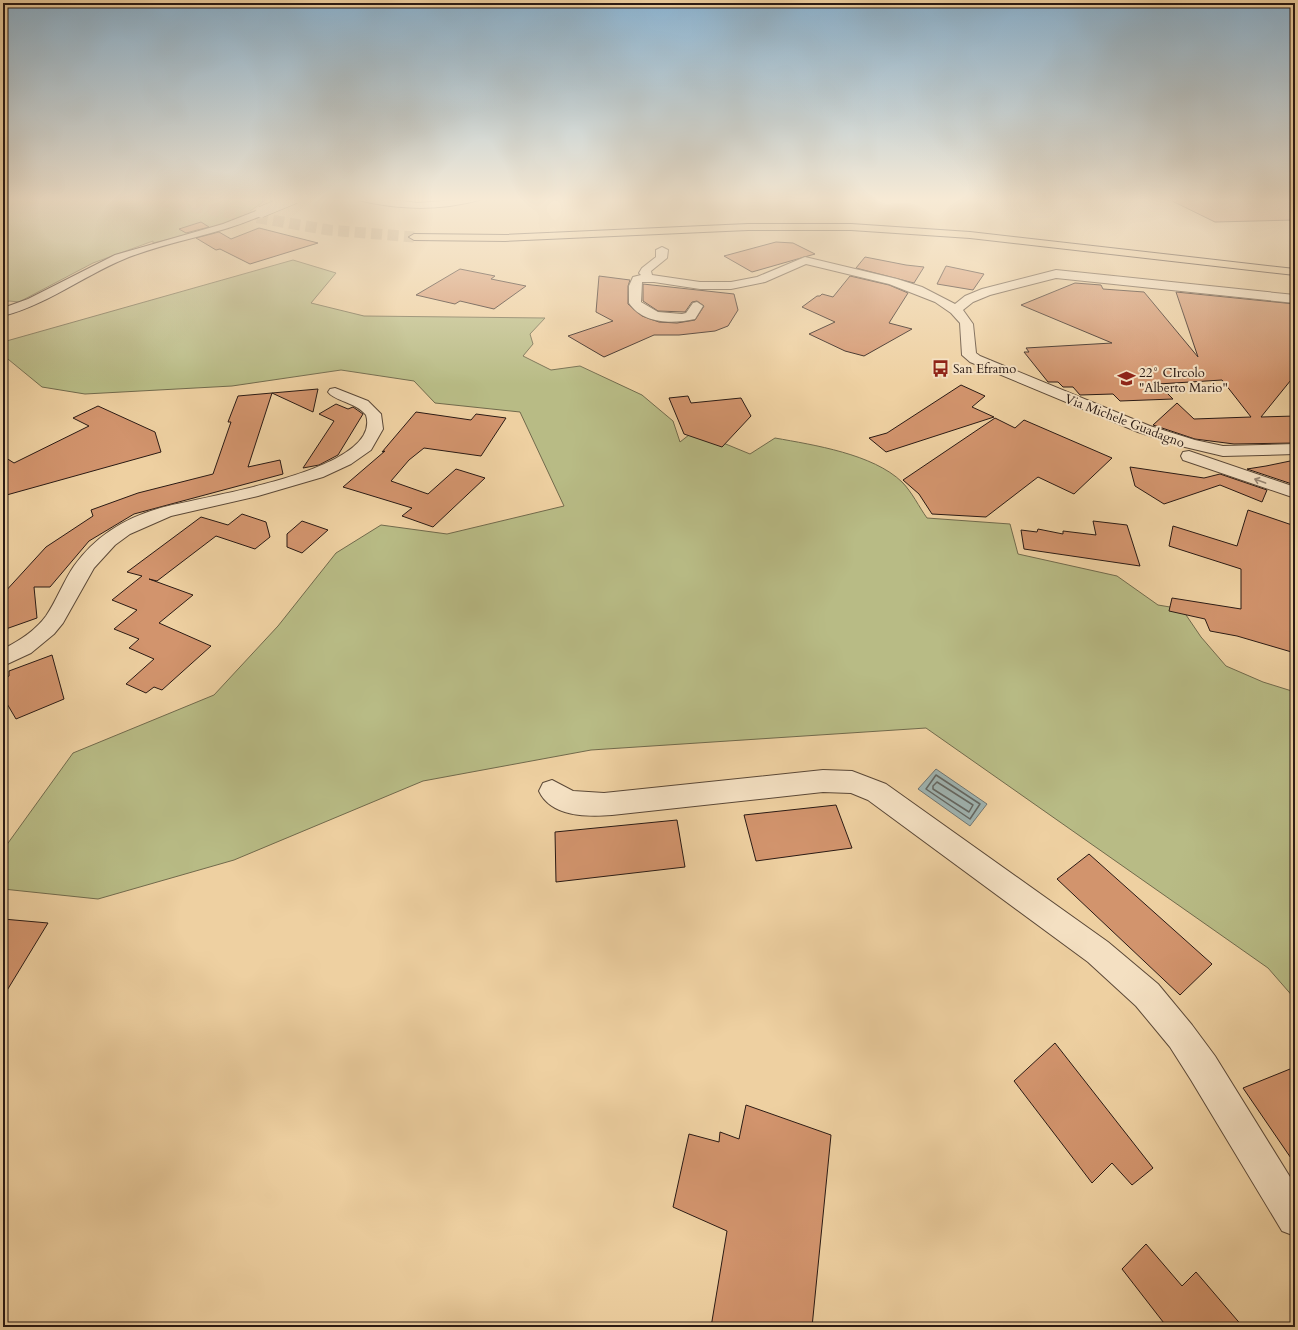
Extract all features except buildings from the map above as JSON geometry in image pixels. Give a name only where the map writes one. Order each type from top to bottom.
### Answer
[{"type":"highway","points":[[1203,260],[1295,272]]},
{"type":"highway","points":[[1246,260],[1295,265]]},
{"type":"street","points":[[3,312],[37,298],[114,260]]},
{"type":"street","points":[[648,278],[645,273],[646,270],[658,260]]},
{"type":"street","points":[[697,306],[690,316],[684,317],[658,317],[648,314],[635,303],[635,286],[638,280],[648,278],[682,284],[715,287],[738,286],[786,271],[804,260]]},
{"type":"street","points":[[804,260],[905,285],[957,309],[968,299],[986,292],[1056,274],[1295,298]]},
{"type":"street","name":"Via Michele Guadagno","points":[[957,309],[967,323],[966,340],[970,355],[985,364],[1144,429],[1191,444],[1223,451],[1295,449]]},
{"type":"street","points":[[985,364],[977,369],[983,374],[1085,416],[1295,493]]},
{"type":"street","points":[[3,658],[32,642],[51,625],[87,561],[103,545],[130,526],[172,510],[271,488],[312,476],[339,464],[360,450],[374,432],[374,416],[369,409],[362,404],[335,392]]},
{"type":"street","points":[[552,791],[569,802],[590,804],[612,804],[823,781],[852,782],[877,792],[1084,941],[1134,982],[1168,1019],[1193,1052],[1295,1218]]},
{"type":"green space","points":[[3,260],[101,260],[19,302],[9,301],[3,304]]},
{"type":"green space","points":[[293,260],[336,273],[311,303],[364,316],[545,318],[530,334],[533,344],[523,356],[551,370],[580,366],[642,395],[673,421],[680,442],[694,431],[750,454],[775,438],[842,452],[875,464],[890,472],[906,486],[927,518],[1010,524],[1018,554],[1117,576],[1158,605],[1182,609],[1201,637],[1226,666],[1263,682],[1295,692],[1295,999],[1268,968],[926,728],[591,750],[423,781],[234,860],[98,899],[3,889],[3,850],[73,753],[214,695],[278,626],[336,553],[381,525],[447,534],[564,506],[520,412],[435,403],[414,381],[341,370],[232,386],[85,394],[42,387],[3,355],[3,342]]},
{"type":"water","points":[[936,769],[987,804],[970,826],[918,789]]},
{"type":"place","name":"San Eframo","points":[[940,368]]},
{"type":"place","name":"22° CIrcolo \"Alberto Mario\"","points":[[1126,379]]}]
